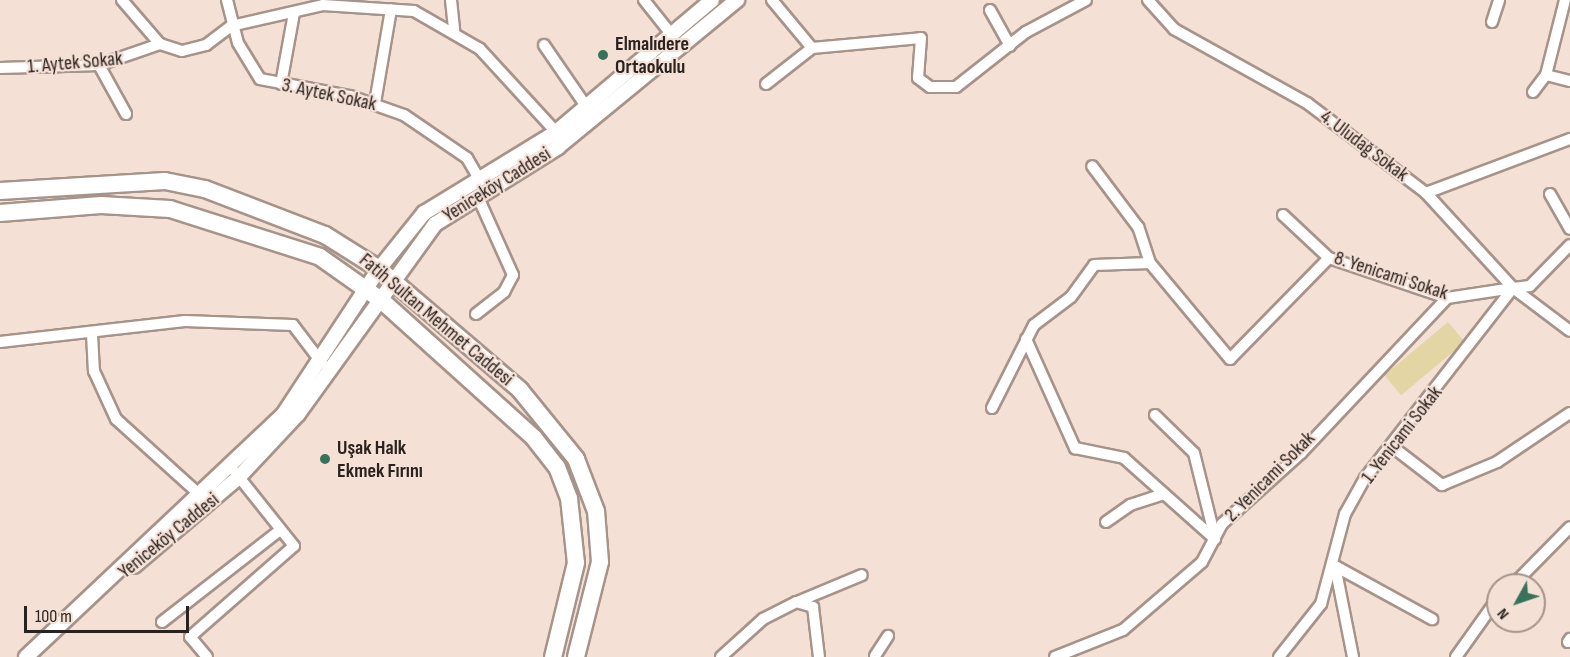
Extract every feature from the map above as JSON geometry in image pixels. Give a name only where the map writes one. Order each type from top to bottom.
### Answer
[{"type":"main road","name":"Fatih Sultan Mehmet Caddesi","points":[[0,191],[165,181],[205,189],[325,235],[379,269],[520,390],[561,434],[576,459],[596,511],[600,562],[576,657]]},
{"type":"main road","name":"Fatih Sultan Mehmet Caddesi","points":[[0,213],[100,205],[170,208],[320,257],[381,300],[534,438],[557,467],[569,498],[576,563],[553,657]]},
{"type":"street","points":[[122,0],[160,44]]},
{"type":"street","points":[[227,0],[231,26]]},
{"type":"street","points":[[451,0],[454,31]]},
{"type":"street","points":[[644,0],[671,34]]},
{"type":"street","name":"Yeniceköy Caddesi","points":[[104,583],[112,582],[176,533],[239,477],[327,381],[393,281],[435,224],[558,147],[737,0]]},
{"type":"street","points":[[771,0],[812,48]]},
{"type":"street","points":[[766,84],[812,48],[921,38],[918,78],[930,87],[956,87],[1010,46],[1086,0]]},
{"type":"street","name":"4. Uludağ Sokak","points":[[1148,0],[1174,29],[1307,103],[1426,193],[1513,288],[1570,331]]},
{"type":"street","points":[[1533,92],[1546,75],[1565,0]]},
{"type":"street","points":[[1492,22],[1497,1]]},
{"type":"street","points":[[710,2],[718,16]]},
{"type":"street","name":"Yeniceköy Caddesi","points":[[104,583],[283,415],[322,363],[379,269],[424,213],[556,132],[710,2]]},
{"type":"street","name":"1. Aytek Sokak","points":[[0,68],[99,65],[160,44],[182,51],[206,45],[231,26],[300,8],[374,4],[391,9],[414,11],[454,31],[502,69],[556,132]]},
{"type":"street","points":[[281,84],[300,8]]},
{"type":"street","points":[[375,103],[391,9]]},
{"type":"street","points":[[990,10],[1010,46]]},
{"type":"street","name":"3. Aytek Sokak","points":[[231,26],[260,79],[375,103],[444,139],[480,179]]},
{"type":"street","points":[[544,45],[586,106]]},
{"type":"street","points":[[99,65],[126,114]]},
{"type":"street","points":[[1546,75],[1570,81]]},
{"type":"street","points":[[1426,193],[1528,159],[1570,138]]},
{"type":"street","points":[[1092,166],[1138,227],[1150,263],[1230,359],[1329,258]]},
{"type":"street","points":[[1550,194],[1570,229]]},
{"type":"street","points":[[476,314],[504,292],[513,274],[478,197]]},
{"type":"street","name":"8. Yenicami Sokak","points":[[1284,214],[1329,258],[1447,298],[1513,288]]},
{"type":"street","points":[[1513,288],[1530,286],[1570,245]]},
{"type":"street","points":[[992,408],[1034,324],[1071,297],[1094,265],[1150,263]]},
{"type":"street","name":"1. Yenicami Sokak","points":[[1279,657],[1321,604],[1335,566],[1345,514],[1365,478],[1394,448],[1513,288]]},
{"type":"street","name":"2. Yenicami Sokak","points":[[1055,657],[1123,630],[1202,562],[1222,524],[1301,453],[1447,298]]},
{"type":"street","points":[[0,342],[92,334],[185,321],[293,325],[322,363]]},
{"type":"street","points":[[92,334],[94,371],[116,419],[199,494]]},
{"type":"street","points":[[1026,339],[1074,448],[1124,458],[1215,538]]},
{"type":"street","points":[[1394,448],[1442,485],[1497,462],[1570,413]]},
{"type":"street","points":[[1155,415],[1194,453],[1215,538]]},
{"type":"street","points":[[207,657],[190,637],[294,546],[230,466]]},
{"type":"street","points":[[1106,522],[1130,505],[1164,494]]},
{"type":"street","points":[[162,622],[280,530]]},
{"type":"street","points":[[1525,573],[1570,530]]},
{"type":"street","points":[[1335,566],[1432,619]]},
{"type":"street","points":[[1335,566],[1353,657]]},
{"type":"street","points":[[721,657],[763,619],[796,602],[862,575]]},
{"type":"street","points":[[28,656],[104,583]]},
{"type":"street","points":[[796,602],[813,607],[819,657]]},
{"type":"street","points":[[1456,657],[1486,615]]},
{"type":"street","points":[[875,656],[888,636]]},
{"type":"shaded area","points":[[1448,322],[1465,342],[1401,395],[1384,375]]},
{"type":"place","name":"Elmalıdere Ortaokulu","points":[[603,55]]},
{"type":"place","name":"Uşak Halk Ekmek Fırını","points":[[325,459]]}]
